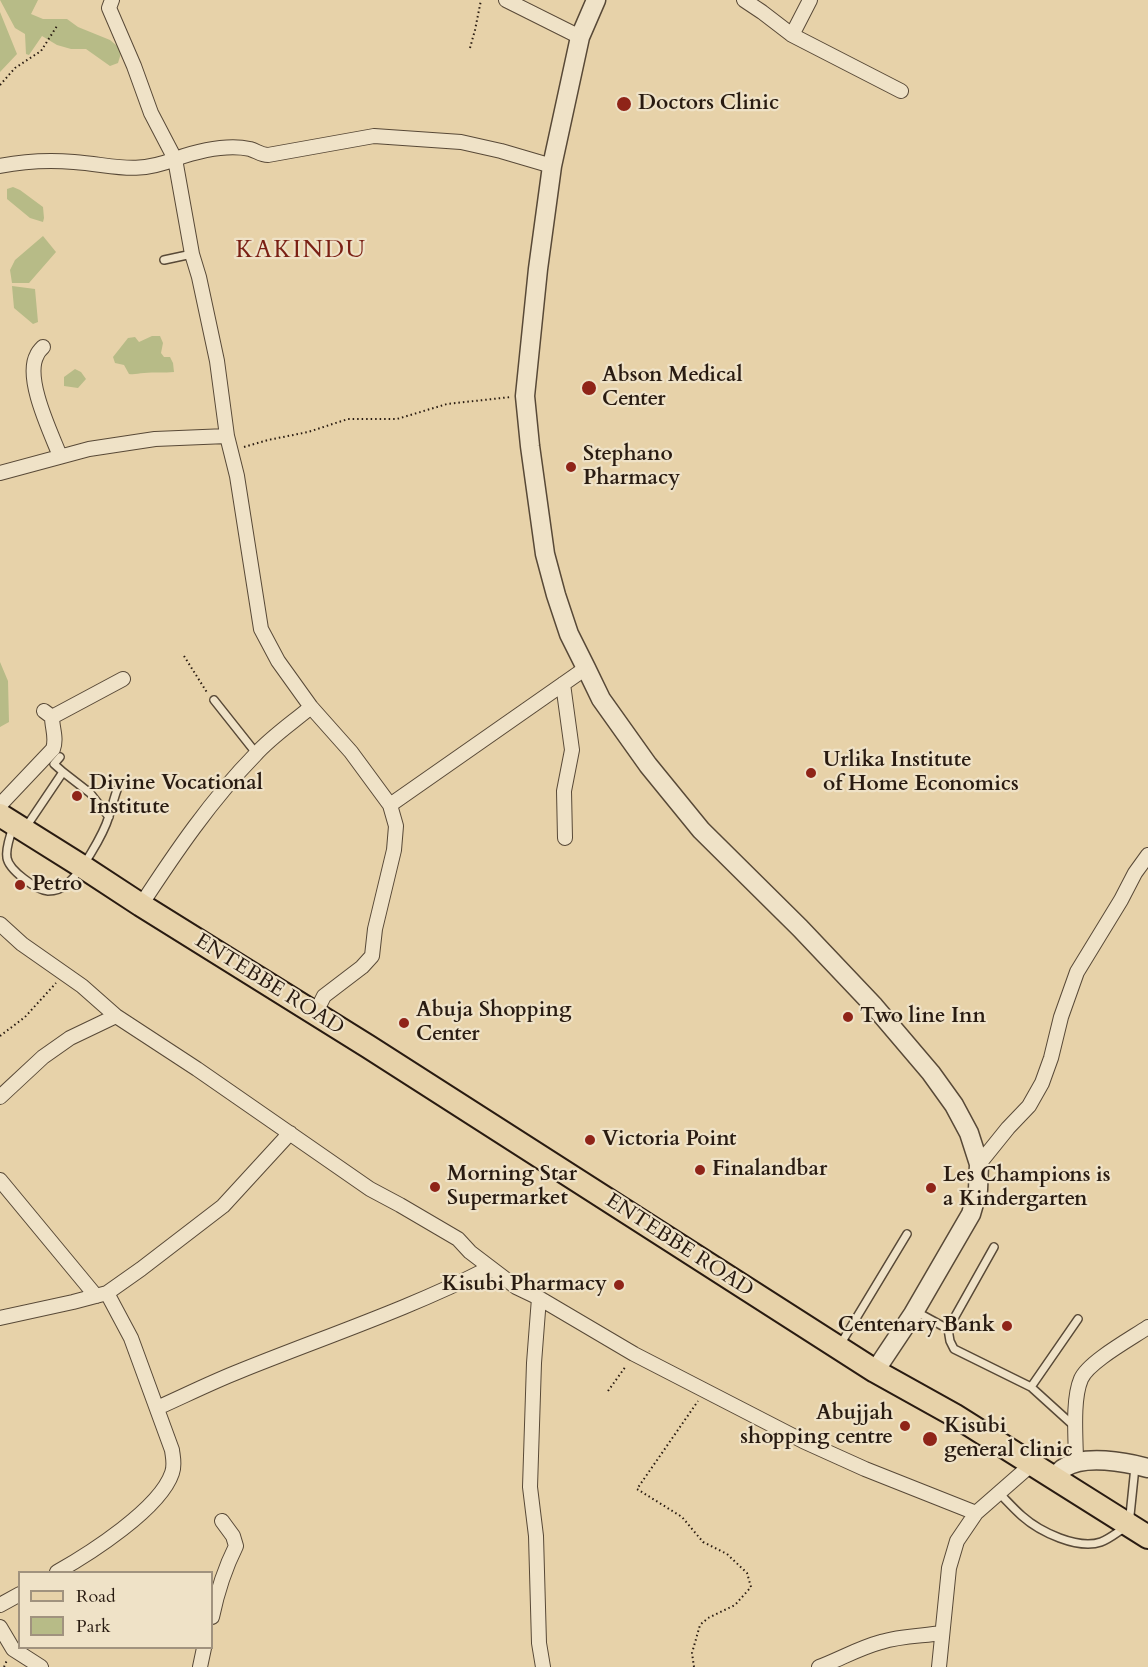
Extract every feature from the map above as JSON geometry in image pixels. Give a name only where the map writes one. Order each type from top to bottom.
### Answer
[{"type":"main road","name":"ENTEBBE ROAD","points":[[13,823],[875,1371],[954,1415],[1148,1537]]},
{"type":"street","points":[[506,0],[580,37]]},
{"type":"street","points":[[596,0],[580,37],[552,166],[538,269],[525,396],[545,554],[569,634],[601,699],[648,765],[701,830],[800,928],[874,1006],[931,1073],[954,1105],[969,1134],[979,1164],[978,1190],[971,1214],[915,1311],[875,1371]]},
{"type":"street","points":[[744,0],[792,35],[901,91]]},
{"type":"street","points":[[792,35],[810,0]]},
{"type":"street","points":[[107,3],[151,113],[175,159],[192,255],[217,361],[227,436],[237,476],[261,629],[278,661],[311,707],[351,752],[390,805],[396,826],[396,840],[375,929],[372,956],[362,967],[324,996],[315,1014]]},
{"type":"street","points":[[0,166],[42,161],[75,162],[128,169],[160,165],[190,154],[230,148],[251,150],[261,155],[268,155],[374,136],[461,142],[552,166]]},
{"type":"street","points":[[43,347],[36,356],[34,366],[36,389],[60,456]]},
{"type":"street","points":[[0,473],[89,449],[155,439],[227,436]]},
{"type":"street","points":[[390,805],[586,668]]},
{"type":"street","points":[[0,805],[53,749],[55,737],[48,714],[123,679]]},
{"type":"street","points":[[563,684],[572,750],[564,791],[565,838]]},
{"type":"street","points":[[141,905],[209,808],[256,753],[311,707]]},
{"type":"street","points":[[979,1164],[1029,1106],[1051,1058],[1061,1017],[1077,972],[1148,855]]},
{"type":"street","points":[[0,924],[22,944],[82,986],[116,1016],[370,1189],[458,1239],[489,1268],[516,1287],[634,1354],[816,1447],[874,1473],[976,1513]]},
{"type":"street","points":[[0,1097],[43,1057],[70,1038],[116,1016]]},
{"type":"street","points":[[0,1318],[101,1294],[141,1269],[223,1206],[290,1133]]},
{"type":"street","points":[[0,1180],[101,1294],[131,1338],[172,1450],[174,1463],[172,1474],[150,1506],[105,1542],[59,1571]]},
{"type":"street","points":[[157,1408],[238,1371],[385,1316],[451,1288],[489,1268]]},
{"type":"street","points":[[539,1298],[534,1363],[531,1487],[536,1536],[539,1643],[543,1667]]},
{"type":"street","points":[[1076,1463],[1077,1395],[1082,1377],[1096,1363],[1148,1327]]},
{"type":"street","points":[[1055,1478],[1063,1468],[1095,1460],[1142,1466]]},
{"type":"street","points":[[939,1667],[949,1568],[957,1541],[976,1513],[1032,1464]]},
{"type":"street","points":[[213,1612],[230,1558],[237,1546],[222,1521]]},
{"type":"street","points":[[0,1605],[18,1595]]},
{"type":"street","points":[[0,1626],[13,1649],[41,1667]]},
{"type":"street","points":[[819,1667],[866,1646],[884,1641],[942,1633]]},
{"type":"street","points":[[200,1667],[204,1649]]},
{"type":"lane","points":[[164,260],[192,255]]},
{"type":"lane","points":[[214,700],[256,753]]},
{"type":"lane","points":[[60,758],[54,764],[90,793],[109,817]]},
{"type":"lane","points":[[63,772],[13,823],[6,854],[11,868],[45,891],[57,890],[67,885],[83,867],[109,817],[117,790]]},
{"type":"lane","points":[[838,1347],[907,1234]]},
{"type":"lane","points":[[994,1247],[948,1329],[950,1341],[954,1349],[1031,1387],[1076,1428]]},
{"type":"lane","points":[[915,1311],[948,1329]]},
{"type":"lane","points":[[1031,1387],[1078,1319]]},
{"type":"lane","points":[[999,1493],[1024,1518],[1043,1530],[1075,1544],[1087,1545],[1102,1542],[1129,1525],[1142,1466]]},
{"type":"path","points":[[470,48],[481,0]]},
{"type":"path","points":[[0,85],[15,68],[41,51],[57,26]]},
{"type":"path","points":[[231,450],[308,432],[348,419],[397,419],[447,404],[525,396]]},
{"type":"path","points":[[184,656],[207,693],[214,700]]},
{"type":"path","points":[[0,1036],[25,1017],[64,974]]},
{"type":"path","points":[[608,1391],[634,1354]]},
{"type":"path","points":[[694,1667],[692,1653],[700,1625],[708,1618],[735,1605],[751,1587],[747,1573],[727,1554],[703,1542],[682,1517],[637,1489],[705,1391]]},
{"type":"green space","points":[[0,0],[38,0],[31,14],[43,19],[67,19],[78,27],[110,40],[122,50],[118,63],[110,66],[86,49],[71,49],[57,45],[42,36],[29,55],[26,54],[25,34],[15,28]]},
{"type":"green space","points":[[0,12],[17,54],[0,72]]},
{"type":"green space","points":[[13,187],[43,207],[43,222],[30,218],[7,199],[7,189]]},
{"type":"green space","points":[[43,236],[56,252],[29,283],[12,283],[10,270],[15,260]]},
{"type":"green space","points":[[12,286],[35,289],[38,322],[33,324],[14,308]]},
{"type":"green space","points":[[152,336],[160,336],[163,343],[161,353],[164,357],[170,357],[174,372],[129,374],[124,365],[115,363],[113,357],[128,338],[135,337],[139,342]]},
{"type":"green space","points":[[75,369],[81,372],[86,379],[78,388],[64,386],[64,377]]},
{"type":"green space","points":[[0,662],[8,681],[9,722],[0,727]]},
{"type":"place","name":"Doctors Clinic","points":[[624,104]]},
{"type":"place","name":"Abson Medical Center","points":[[589,388]]},
{"type":"place","name":"Stephano Pharmacy","points":[[571,467]]},
{"type":"place","name":"Urlika Institute of Home Economics","points":[[811,773]]},
{"type":"place","name":"Divine Vocational Institute","points":[[77,796]]},
{"type":"place","name":"Petro","points":[[20,885]]},
{"type":"place","name":"Two line Inn","points":[[848,1017]]},
{"type":"place","name":"Abuja Shopping Center","points":[[404,1023]]},
{"type":"place","name":"Victoria Point","points":[[590,1140]]},
{"type":"place","name":"Finalandbar","points":[[700,1170]]},
{"type":"place","name":"Morning Star Supermarket","points":[[435,1187]]},
{"type":"place","name":"Les Champions is a Kindergarten","points":[[931,1188]]},
{"type":"place","name":"Kisubi Pharmacy","points":[[619,1285]]},
{"type":"place","name":"Centenary Bank","points":[[1007,1326]]},
{"type":"place","name":"Abujjah shopping centre","points":[[905,1426]]},
{"type":"place","name":"Kisubi general clinic","points":[[930,1439]]},
{"type":"district","name":"KAKINDU","points":[[301,251]]}]
